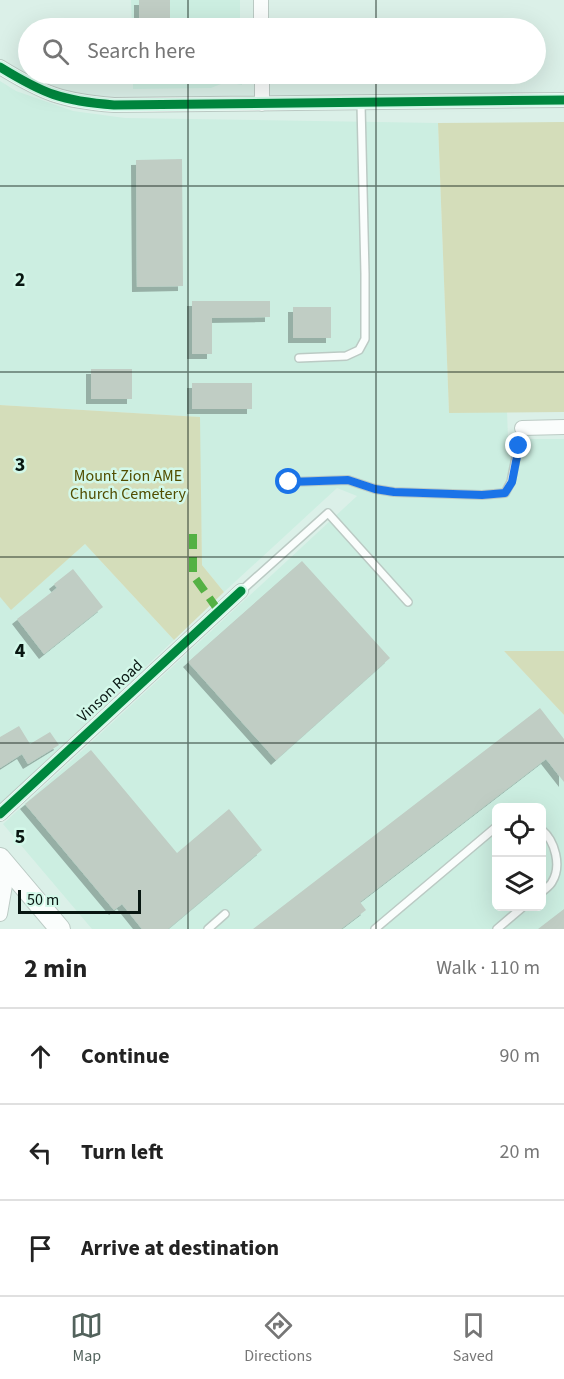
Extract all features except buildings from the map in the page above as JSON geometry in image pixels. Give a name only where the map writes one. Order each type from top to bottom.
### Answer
[{"type":"main road","points":[[4,863],[60,929]]},
{"type":"street","points":[[261,0],[261,18]]},
{"type":"street","points":[[0,67],[18,77]]},
{"type":"street","points":[[30,84],[46,93],[85,103],[114,105],[564,100]]},
{"type":"street","points":[[262,84],[262,104]]},
{"type":"street","points":[[522,428],[564,428]]},
{"type":"street","name":"Vinson Road","points":[[0,814],[241,591]]},
{"type":"street","points":[[0,914],[4,863]]},
{"type":"lane","points":[[299,358],[346,356],[359,350],[365,339],[361,104]]},
{"type":"lane","points":[[289,482],[348,480],[375,489],[394,492],[482,495],[505,493],[512,482],[522,428]]},
{"type":"lane","points":[[241,591],[328,513],[408,602]]},
{"type":"lane","points":[[375,929],[492,830]]},
{"type":"lane","points":[[546,834],[550,837],[557,871],[552,883],[546,888]]},
{"type":"lane","points":[[497,929],[518,911]]},
{"type":"lane","points":[[208,929],[225,914]]},
{"type":"shaded area","points":[[131,0],[240,0],[240,18],[132,18]]},
{"type":"shaded area","points":[[0,81],[16,91],[73,111],[125,118],[438,123],[449,413],[507,411],[508,439],[564,439],[564,651],[504,651],[564,715],[564,929],[92,929],[3,824],[357,496],[337,488],[224,592],[202,565],[199,417],[0,405]]},
{"type":"shaded area","points":[[133,84],[221,84],[211,88],[133,89]]},
{"type":"shaded area","points":[[85,544],[174,640],[0,804],[0,597],[11,609]]},
{"type":"green space","points":[[564,122],[564,412],[449,413],[438,123]]},
{"type":"green space","name":"Mount Zion AME Church Cemetery","points":[[0,405],[200,417],[202,565],[224,592],[174,640],[85,544],[11,610],[0,597]]},
{"type":"green space","points":[[504,651],[564,651],[564,715]]},
{"type":"marked path","points":[[193,534],[193,575],[218,610]]},
{"type":"cycle path","points":[[0,67],[18,78]]},
{"type":"cycle path","points":[[29,84],[54,95],[114,105],[564,100]]},
{"type":"cycle path","points":[[0,814],[241,591]]},
{"type":"route","points":[[289,482],[348,480],[375,489],[394,492],[482,495],[505,493],[512,482],[519,446]]}]
